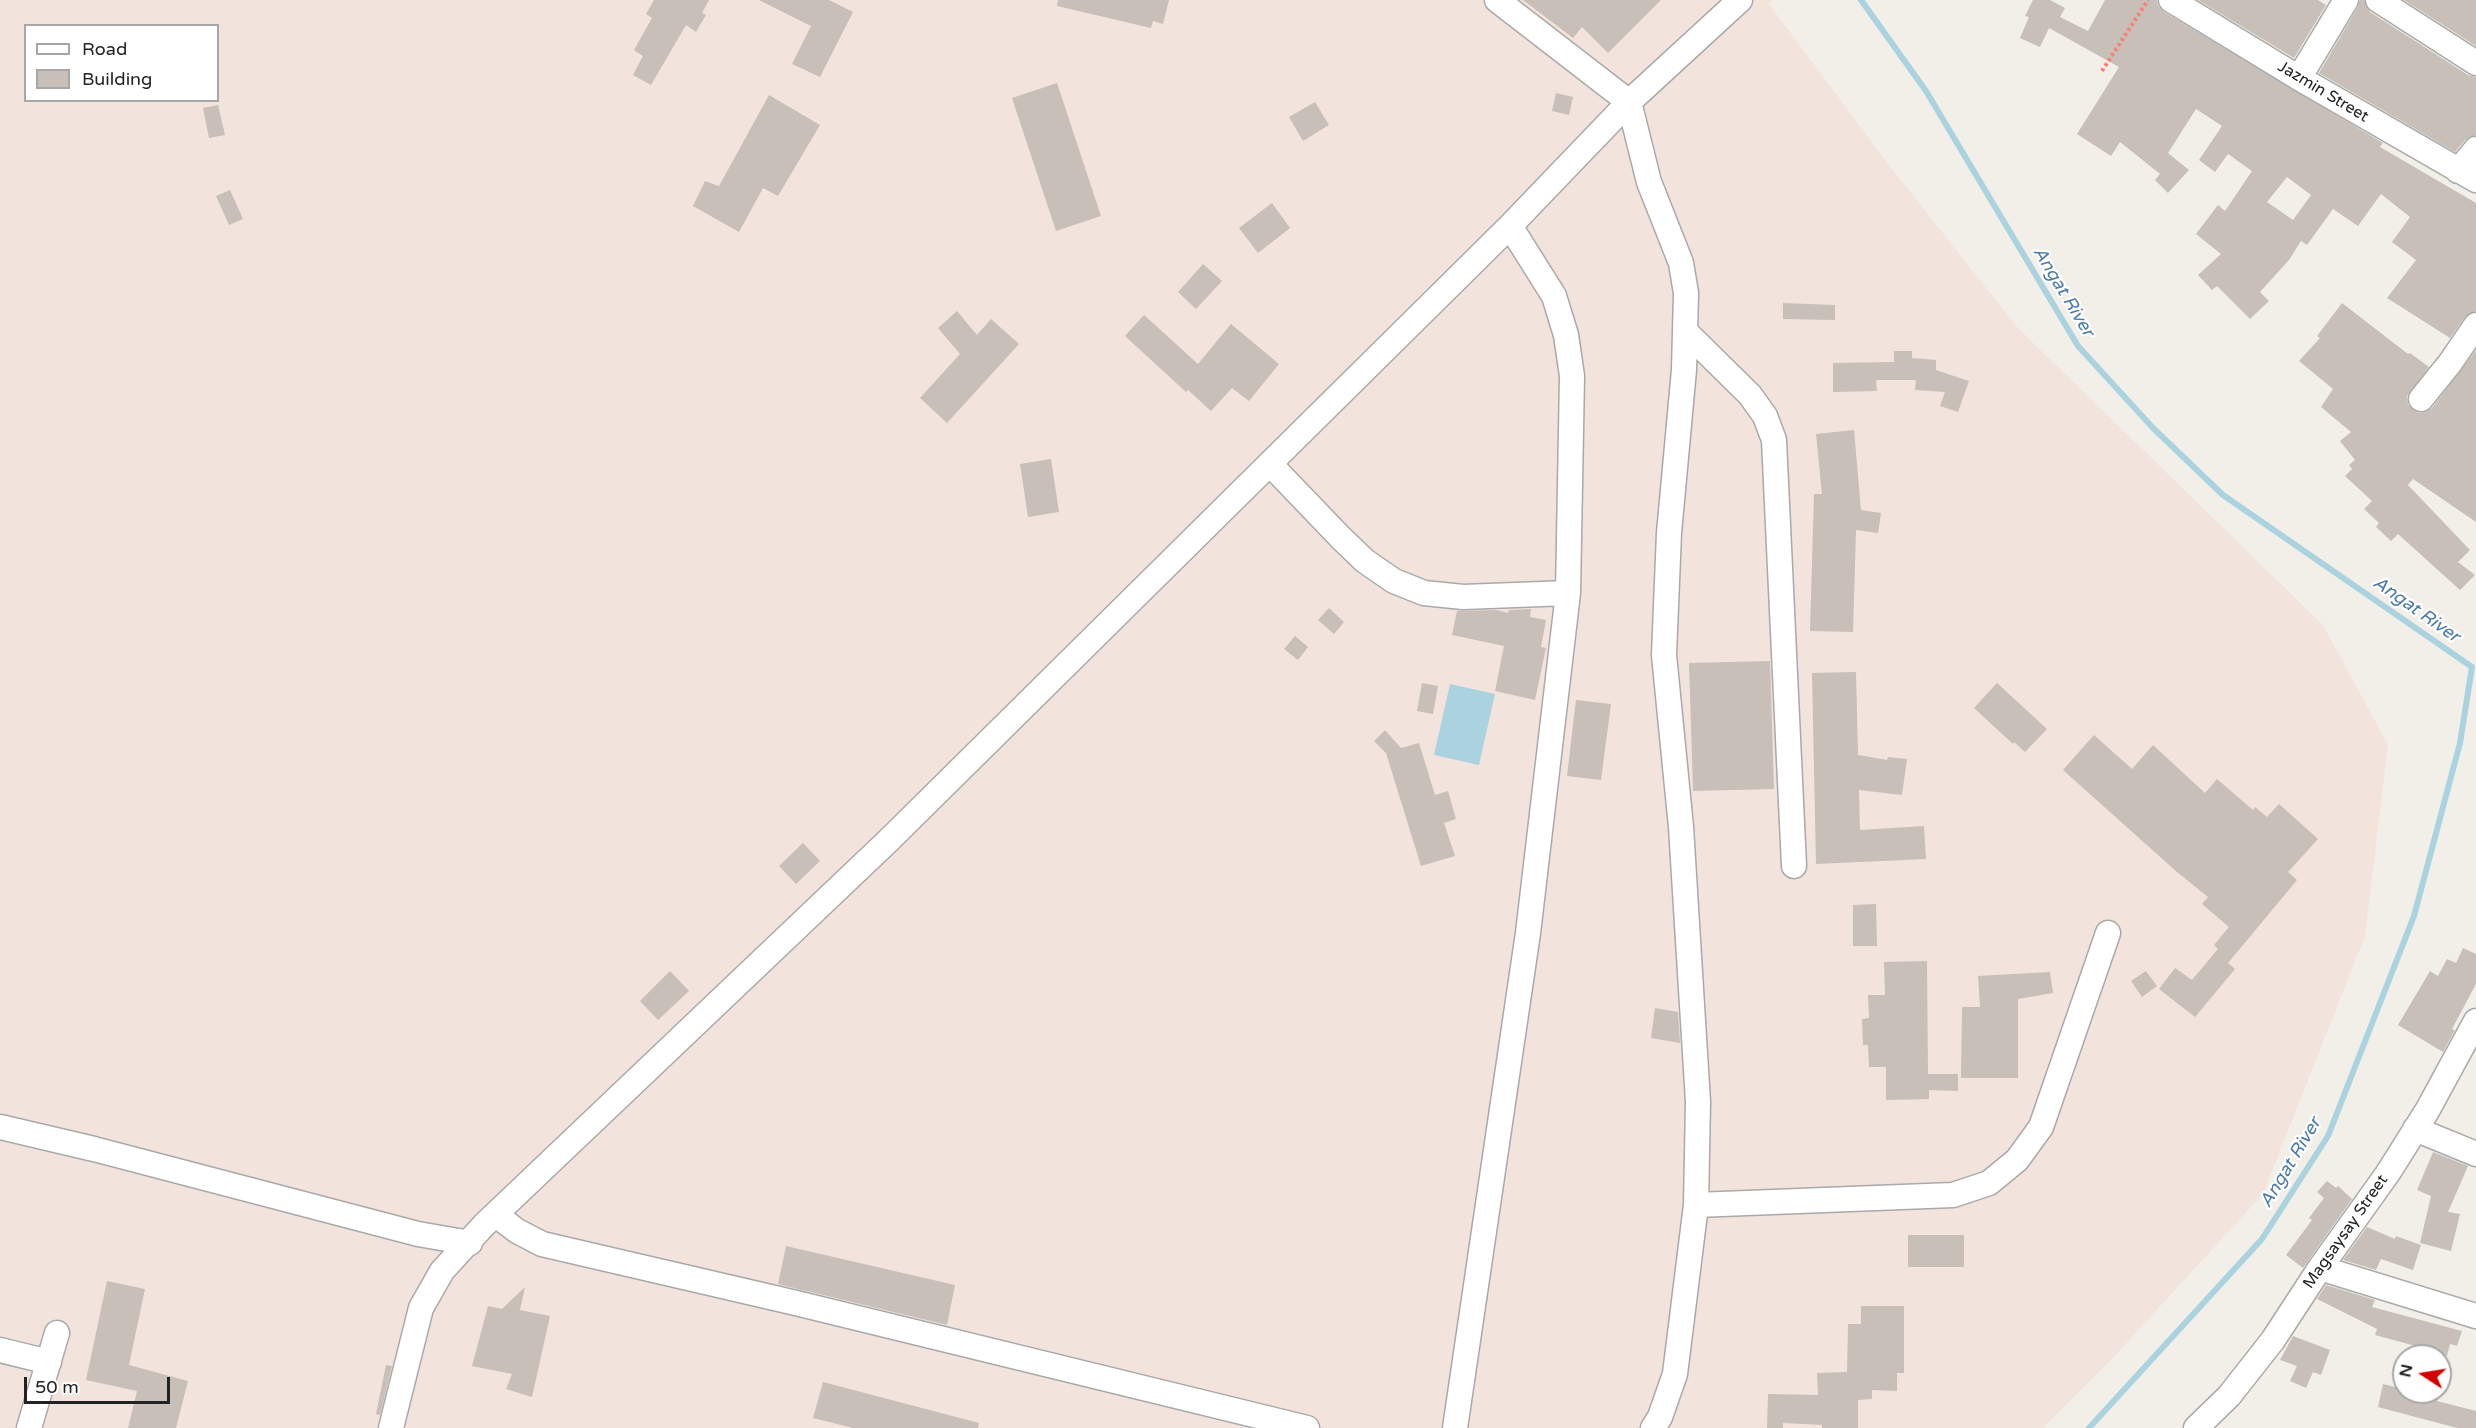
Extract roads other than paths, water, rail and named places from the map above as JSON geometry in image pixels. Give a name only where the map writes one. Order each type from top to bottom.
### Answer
[{"type":"street","points":[[1497,0],[1629,102],[1649,182],[1681,263],[1686,293],[1686,333],[1669,533],[1664,655],[1681,828],[1698,1102],[1696,1206],[1675,1374],[1653,1428]]},
{"type":"street","points":[[391,1428],[421,1308],[442,1271],[484,1225],[889,840],[1510,226],[1629,102],[1740,0]]},
{"type":"street","name":"Jazmin Street","points":[[2172,0],[2299,78],[2467,176]]},
{"type":"street","points":[[2299,78],[2346,0]]},
{"type":"street","points":[[2378,0],[2476,63]]},
{"type":"street","points":[[2467,176],[2476,149]]},
{"type":"street","points":[[1455,1428],[1528,933],[1568,593],[1572,376],[1566,335],[1554,296],[1510,226]]},
{"type":"street","points":[[2421,399],[2476,325]]},
{"type":"street","points":[[1686,333],[1749,395],[1766,416],[1774,440],[1794,866]]},
{"type":"street","points":[[1270,464],[1365,561],[1394,581],[1424,593],[1463,597],[1568,593]]},
{"type":"street","points":[[1696,1206],[1953,1195],[1989,1183],[2017,1160],[2042,1128],[2108,933]]},
{"type":"street","name":"Magsaysay Street","points":[[2196,1428],[2229,1396],[2250,1371],[2273,1340],[2319,1268],[2388,1173],[2415,1130],[2476,1021]]},
{"type":"street","points":[[0,1127],[94,1149],[407,1231],[470,1242]]},
{"type":"street","points":[[2415,1130],[2476,1154]]},
{"type":"street","points":[[496,1215],[517,1231],[542,1244],[808,1305],[1306,1428]]},
{"type":"street","points":[[2319,1268],[2476,1316]]},
{"type":"street","points":[[30,1428],[57,1333]]},
{"type":"street","points":[[0,1350],[49,1362]]},
{"type":"water","points":[[1450,684],[1495,694],[1479,765],[1434,755]]},
{"type":"waterway","name":"Angat River","points":[[1861,0],[1926,91],[2078,346],[2153,428],[2223,495],[2472,667],[2460,743],[2414,916],[2328,1136],[2262,1239],[2089,1428]]}]
